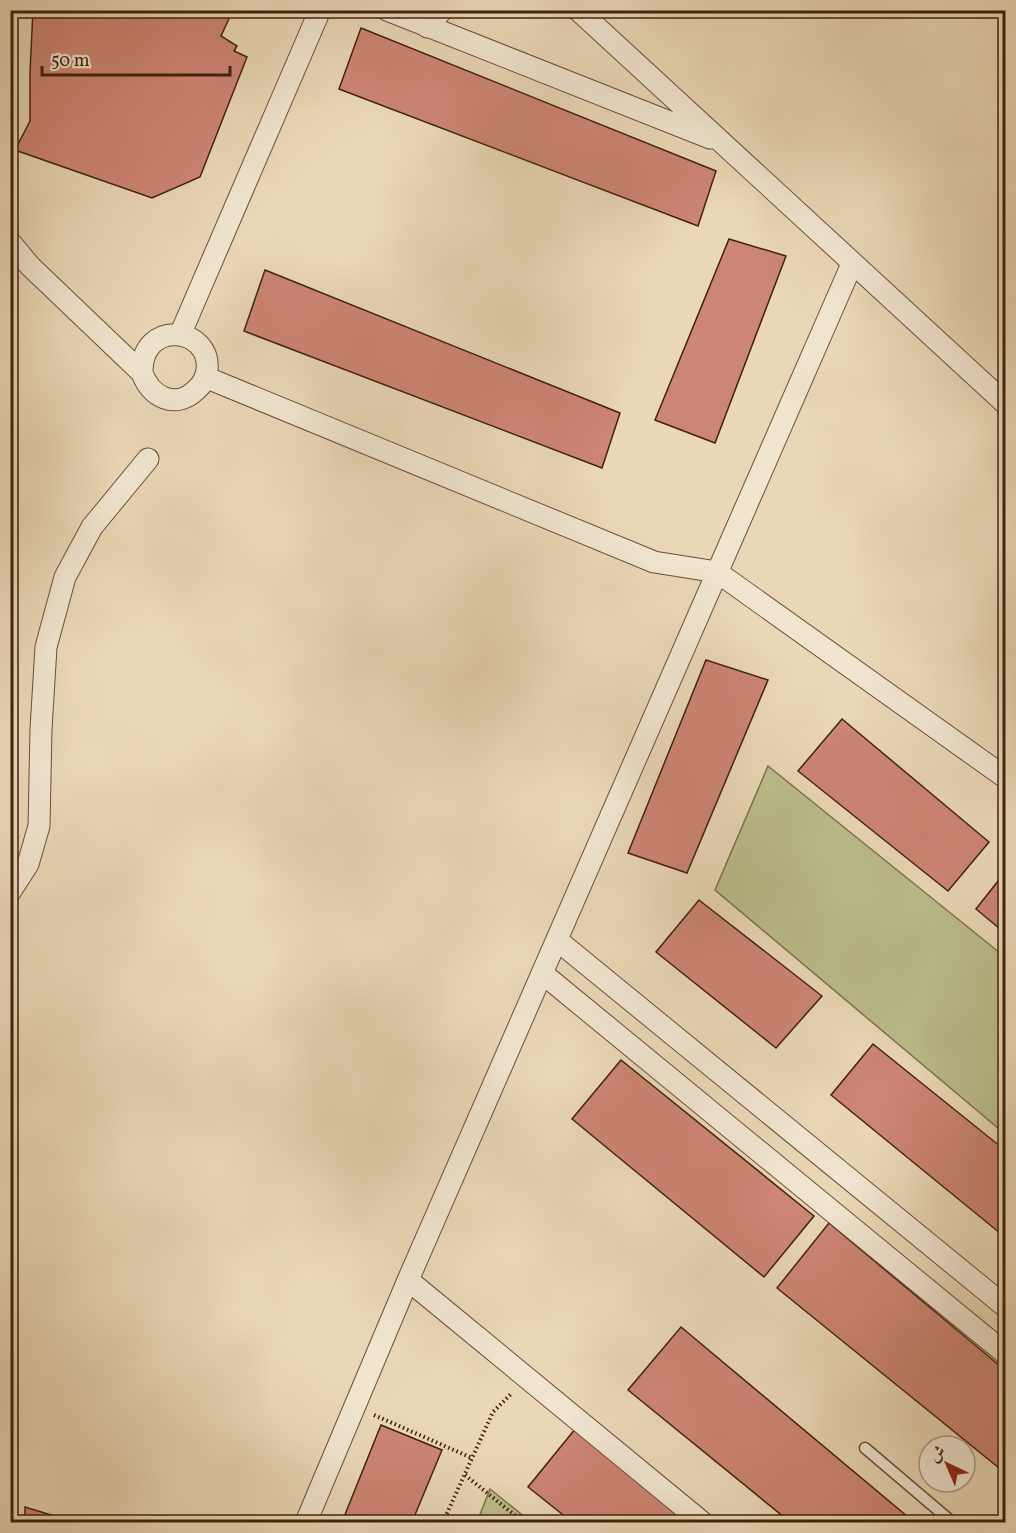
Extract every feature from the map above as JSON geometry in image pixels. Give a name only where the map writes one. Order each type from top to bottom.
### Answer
[{"type":"street","points":[[180,335],[320,10]]},
{"type":"street","points":[[387,10],[721,142]]},
{"type":"street","points":[[427,27],[442,10]]},
{"type":"street","points":[[578,10],[1005,404]]},
{"type":"street","points":[[10,242],[30,266],[142,373]]},
{"type":"street","points":[[306,1522],[408,1280],[852,264]]},
{"type":"street","points":[[180,335],[200,346],[207,366],[200,387],[192,395],[171,400],[160,397],[152,391],[142,373],[142,362],[145,352],[160,338],[180,335]]},
{"type":"street","points":[[205,377],[654,562],[717,572],[1005,778]]},
{"type":"street","points":[[10,892],[28,864],[39,826],[46,647],[65,577],[92,527],[148,459]]},
{"type":"street","points":[[557,940],[1005,1308]]},
{"type":"street","points":[[542,973],[1005,1354]]},
{"type":"street","points":[[408,1280],[702,1522]]},
{"type":"lane","points":[[865,1448],[952,1522]]},
{"type":"path","points":[[443,1522],[493,1412],[527,1378]]},
{"type":"path","points":[[354,1407],[472,1458]]},
{"type":"path","points":[[465,1475],[523,1522]]},
{"type":"green space","points":[[768,766],[1005,957],[1005,1134],[715,890]]},
{"type":"green space","points":[[490,1489],[531,1522],[477,1522]]},
{"type":"building","points":[[33,10],[233,10],[221,36],[237,46],[234,51],[247,57],[200,177],[152,198],[15,150],[30,121]]},
{"type":"building","points":[[361,28],[716,171],[698,226],[339,89]]},
{"type":"building","points":[[729,239],[786,256],[715,443],[655,420]]},
{"type":"building","points":[[265,270],[620,413],[602,468],[244,331]]},
{"type":"building","points":[[706,660],[768,680],[687,873],[628,853]]},
{"type":"building","points":[[842,719],[989,842],[948,891],[798,771]]},
{"type":"building","points":[[1006,871],[1006,934],[976,909]]},
{"type":"building","points":[[699,900],[822,996],[776,1048],[656,952]]},
{"type":"building","points":[[873,1044],[1006,1151],[1006,1238],[831,1095]]},
{"type":"building","points":[[621,1060],[814,1216],[764,1277],[572,1119]]},
{"type":"building","points":[[829,1223],[1006,1371],[1006,1470],[1004,1472],[977,1450],[977,1434],[957,1434],[777,1288]]},
{"type":"building","points":[[681,1327],[914,1522],[790,1522],[628,1390]]},
{"type":"building","points":[[580,1423],[698,1522],[572,1522],[528,1487]]},
{"type":"building","points":[[381,1425],[442,1450],[412,1522],[342,1522]]},
{"type":"building","points":[[25,1507],[74,1522],[25,1522]]}]
